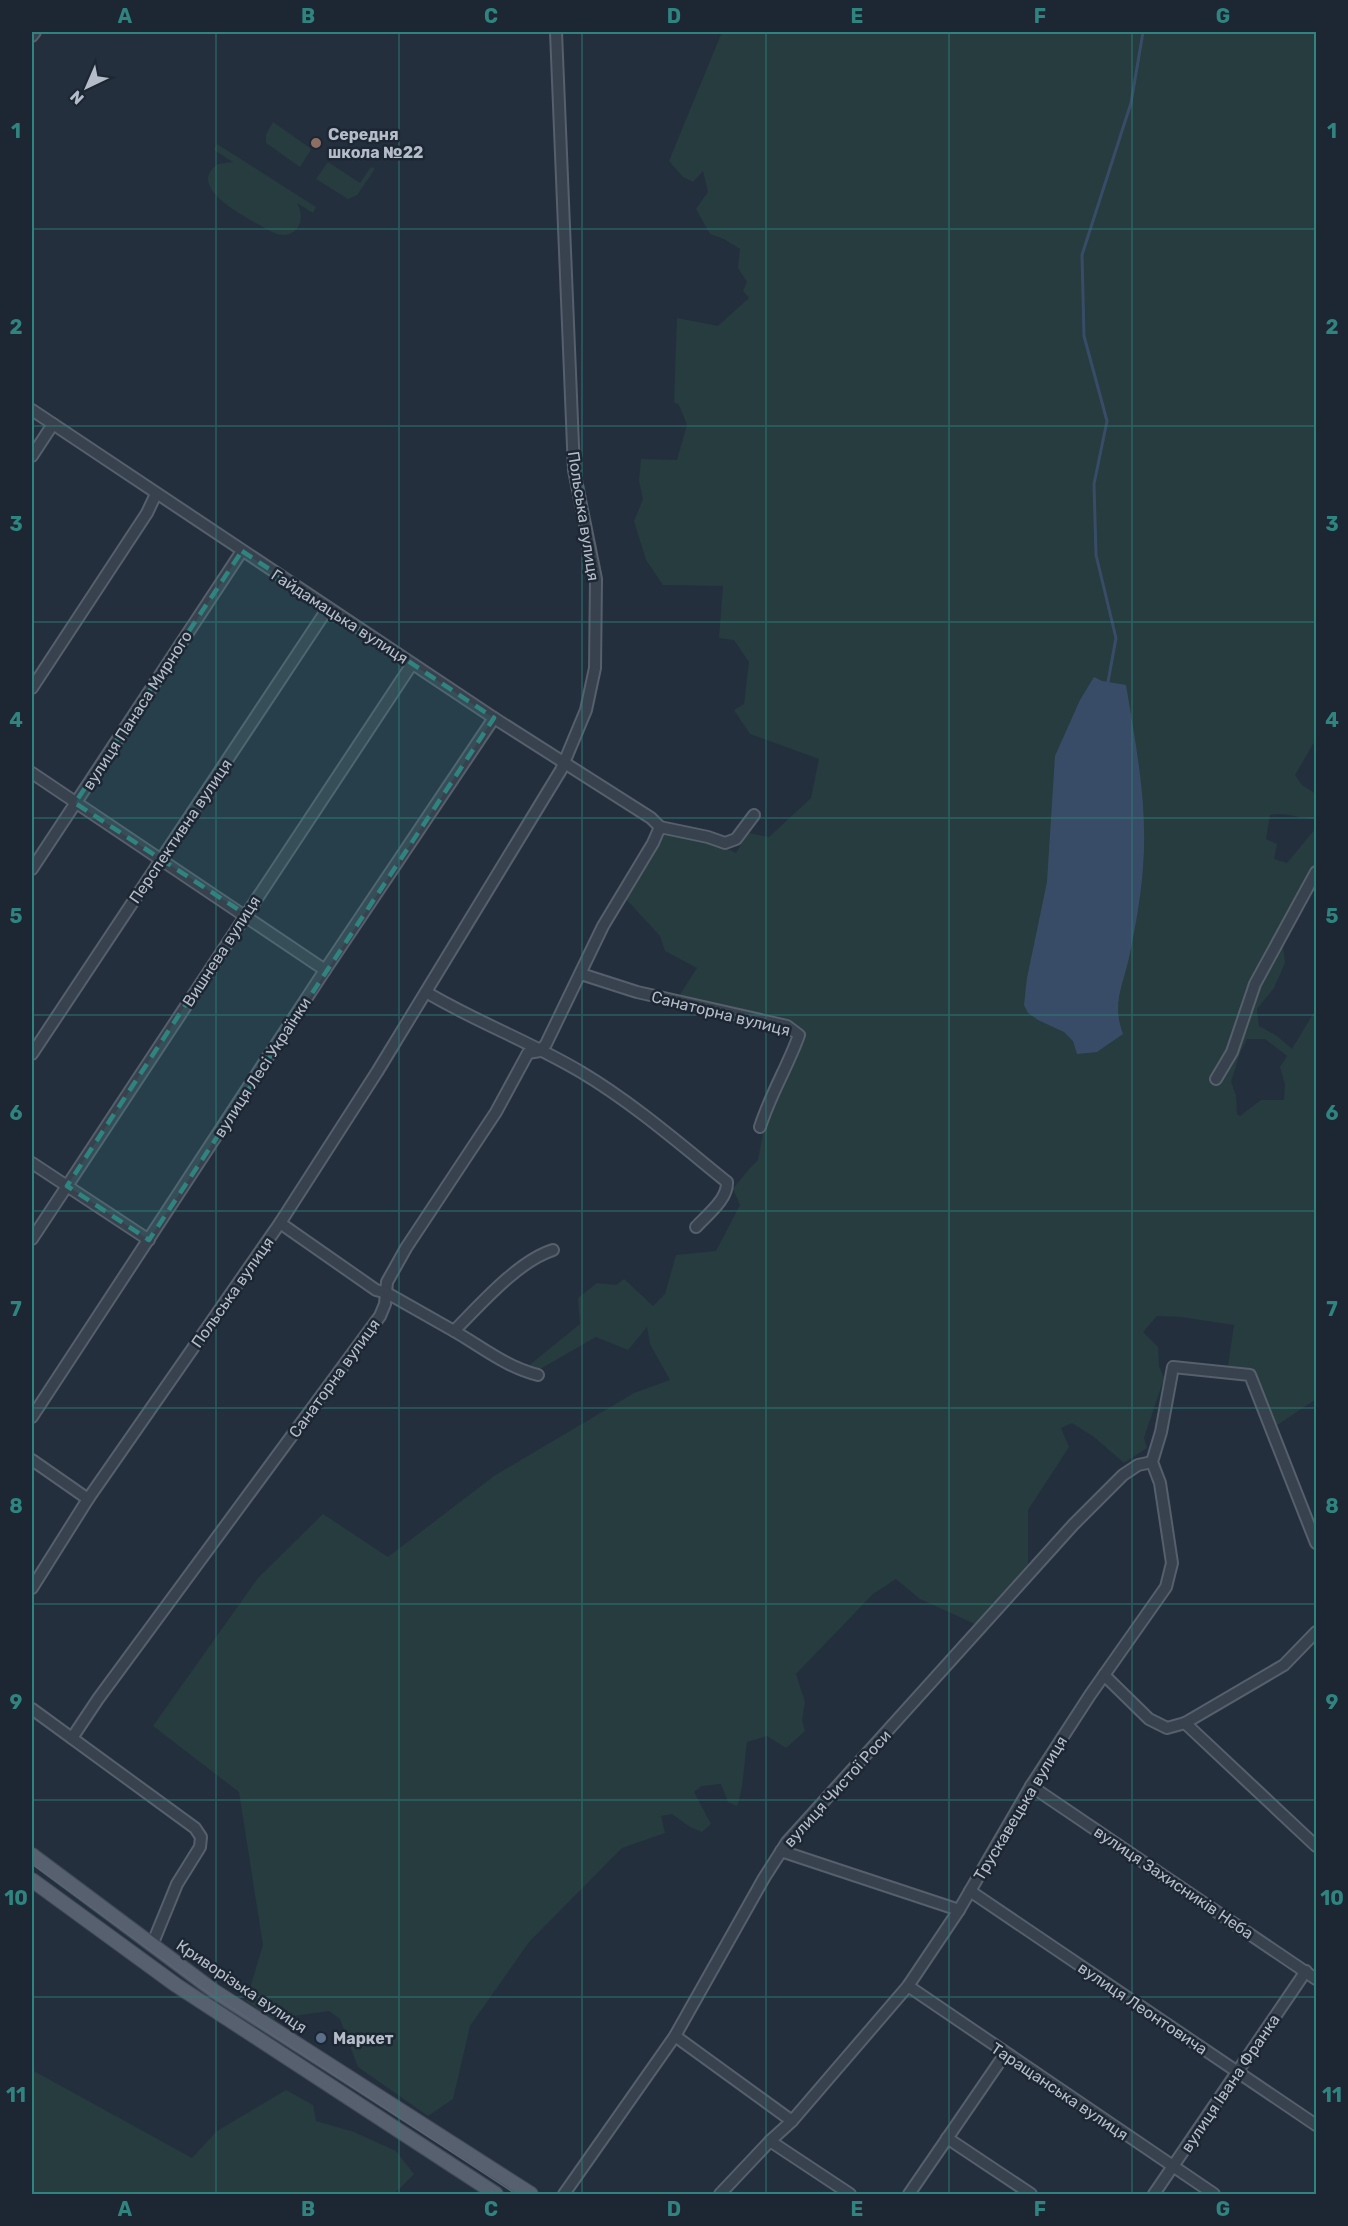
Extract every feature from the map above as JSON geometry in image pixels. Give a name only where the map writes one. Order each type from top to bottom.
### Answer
[{"type":"main road","name":"Криворізька вулиця","points":[[32,1855],[214,1991],[531,2194]]},
{"type":"main road","points":[[32,1880],[176,1985],[496,2194]]},
{"type":"street","points":[[32,36],[35,32]]},
{"type":"street","name":"Польська вулиця","points":[[32,1588],[88,1499],[280,1223],[426,992],[514,850],[564,762],[586,710],[592,688],[597,637],[596,579],[574,470],[556,32]]},
{"type":"street","name":"Гайдамацька вулиця","points":[[32,410],[494,718],[651,818],[660,827]]},
{"type":"street","points":[[32,456],[53,424]]},
{"type":"street","points":[[32,688],[147,513],[156,494]]},
{"type":"street","name":"вулиця Панаса Мирного","points":[[32,869],[242,551]]},
{"type":"street","name":"Перспективна вулиця","points":[[32,1054],[328,608]]},
{"type":"street","name":"Вишнева вулиця","points":[[32,1239],[412,663]]},
{"type":"street","name":"вулиця Лесі Українки","points":[[32,1418],[325,970],[494,718]]},
{"type":"street","points":[[32,773],[245,914],[325,970]]},
{"type":"street","points":[[660,827],[725,843],[736,839],[754,815]]},
{"type":"street","name":"Санаторна вулиця","points":[[72,1738],[98,1699],[380,1316],[386,1304],[387,1282],[406,1248],[496,1112],[528,1053],[540,1051],[546,1044],[603,926],[653,843],[660,827]]},
{"type":"street","points":[[1216,1079],[1232,1052],[1255,984],[1317,872]]},
{"type":"street","name":"Санаторна вулиця","points":[[581,974],[637,992],[787,1026],[797,1032],[799,1035],[793,1051],[766,1107],[760,1127]]},
{"type":"street","points":[[426,992],[455,1009],[579,1071],[606,1088],[682,1144],[727,1182],[724,1196],[696,1227]]},
{"type":"street","points":[[32,1163],[149,1240]]},
{"type":"street","points":[[280,1223],[376,1290],[387,1293],[454,1331],[506,1364],[538,1375]]},
{"type":"street","points":[[454,1331],[494,1291],[542,1253],[553,1250]]},
{"type":"street","points":[[1152,1462],[1161,1432],[1173,1367],[1250,1375],[1317,1543]]},
{"type":"street","points":[[32,1460],[88,1499]]},
{"type":"street","name":"Трускавецька вулиця","points":[[720,2194],[792,2121],[908,1986],[959,1910],[1031,1786],[1104,1675],[1161,1596],[1166,1587],[1172,1563],[1160,1483],[1152,1462]]},
{"type":"street","name":"вулиця Чистої Роси","points":[[564,2194],[675,2036],[787,1842],[1073,1525],[1123,1475],[1137,1465],[1152,1462]]},
{"type":"street","points":[[1104,1675],[1149,1719],[1167,1728],[1185,1723],[1284,1665],[1317,1632]]},
{"type":"street","points":[[32,1709],[195,1828],[201,1837],[201,1847],[177,1884],[152,1945]]},
{"type":"street","points":[[1185,1723],[1317,1846]]},
{"type":"street","name":"вулиця Захисників Неба","points":[[1031,1786],[1317,1979]]},
{"type":"street","points":[[781,1851],[959,1910]]},
{"type":"street","name":"вулиця Леонтовича","points":[[970,1891],[1317,2125]]},
{"type":"street","name":"вулиця Івана Франка","points":[[1154,2194],[1306,1971]]},
{"type":"street","name":"Таращанська вулиця","points":[[908,1986],[1214,2194]]},
{"type":"street","points":[[675,2036],[792,2121]]},
{"type":"street","points":[[909,2194],[1005,2054]]},
{"type":"street","points":[[947,2138],[1031,2194]]},
{"type":"street","points":[[770,2141],[850,2194]]},
{"type":"highlighted area","points":[[242,551],[494,718],[149,1240],[67,1186],[245,914],[75,803]]},
{"type":"green space","points":[[722,32],[1316,32],[1316,739],[1295,775],[1302,785],[1316,794],[1316,826],[1314,819],[1281,814],[1270,815],[1266,839],[1277,844],[1274,859],[1287,863],[1316,828],[1316,868],[1281,928],[1285,963],[1274,988],[1257,1009],[1259,1026],[1277,1036],[1292,1049],[1316,1009],[1316,1399],[1273,1428],[1250,1375],[1227,1373],[1234,1325],[1157,1316],[1143,1332],[1158,1347],[1159,1366],[1164,1378],[1144,1438],[1147,1448],[1124,1463],[1094,1437],[1072,1423],[1061,1428],[1069,1447],[1028,1510],[1028,1565],[975,1624],[920,1599],[896,1579],[873,1594],[796,1674],[805,1702],[802,1720],[805,1731],[786,1748],[767,1736],[747,1742],[737,1806],[728,1802],[721,1784],[702,1786],[694,1792],[711,1824],[702,1832],[690,1827],[672,1814],[661,1816],[665,1833],[622,1848],[529,1942],[470,2026],[453,2099],[428,2116],[358,2067],[340,2019],[329,2011],[272,2019],[246,2001],[263,1945],[239,1792],[153,1726],[258,1578],[323,1514],[388,1557],[494,1476],[634,1393],[670,1380],[650,1344],[647,1327],[628,1350],[596,1337],[540,1369],[527,1367],[580,1324],[578,1298],[597,1283],[616,1285],[624,1279],[653,1306],[665,1294],[676,1255],[716,1251],[740,1205],[733,1189],[758,1160],[764,1128],[799,1029],[677,999],[697,968],[665,951],[660,936],[625,898],[662,832],[712,841],[736,853],[748,833],[769,837],[811,798],[819,759],[750,734],[734,710],[744,704],[749,662],[734,640],[719,638],[723,586],[663,585],[646,560],[634,521],[643,499],[639,481],[641,459],[677,460],[687,425],[679,405],[674,402],[677,318],[718,326],[749,298],[743,291],[747,282],[738,268],[740,249],[710,234],[696,209],[708,192],[703,171],[693,182],[683,177],[669,161]],"holes":[[[1247,1039],[1265,1039],[1287,1056],[1280,1067],[1285,1085],[1284,1100],[1261,1100],[1240,1116],[1237,1114],[1236,1095],[1231,1082],[1240,1053]]]},
{"type":"green space","points":[[273,122],[310,148],[300,167],[266,143],[266,135]]},
{"type":"green space","points":[[217,144],[316,207],[313,213],[297,203],[301,217],[297,229],[287,235],[280,235],[225,203],[215,194],[209,184],[209,174],[218,164],[233,162],[214,150]]},
{"type":"green space","points":[[328,162],[360,183],[371,167],[375,169],[357,195],[348,199],[316,179]]},
{"type":"green space","points":[[32,2070],[192,2158],[217,2131],[286,2090],[313,2105],[316,2121],[354,2132],[396,2151],[414,2174],[394,2194],[32,2194]]},
{"type":"water","points":[[1094,677],[1102,681],[1126,685],[1140,776],[1144,844],[1138,913],[1118,1005],[1123,1034],[1097,1052],[1077,1054],[1073,1041],[1064,1032],[1038,1020],[1028,1013],[1024,1005],[1027,978],[1047,882],[1055,756],[1080,700]]},
{"type":"waterway","points":[[1108,682],[1116,638],[1096,555],[1094,484],[1107,421],[1084,336],[1082,255],[1131,103],[1143,32]]},
{"type":"tram line","points":[[32,1864],[203,1989],[516,2194]]},
{"type":"place","name":"Середня школа №22","points":[[316,143]]},
{"type":"place","name":"Маркет","points":[[321,2038]]}]
